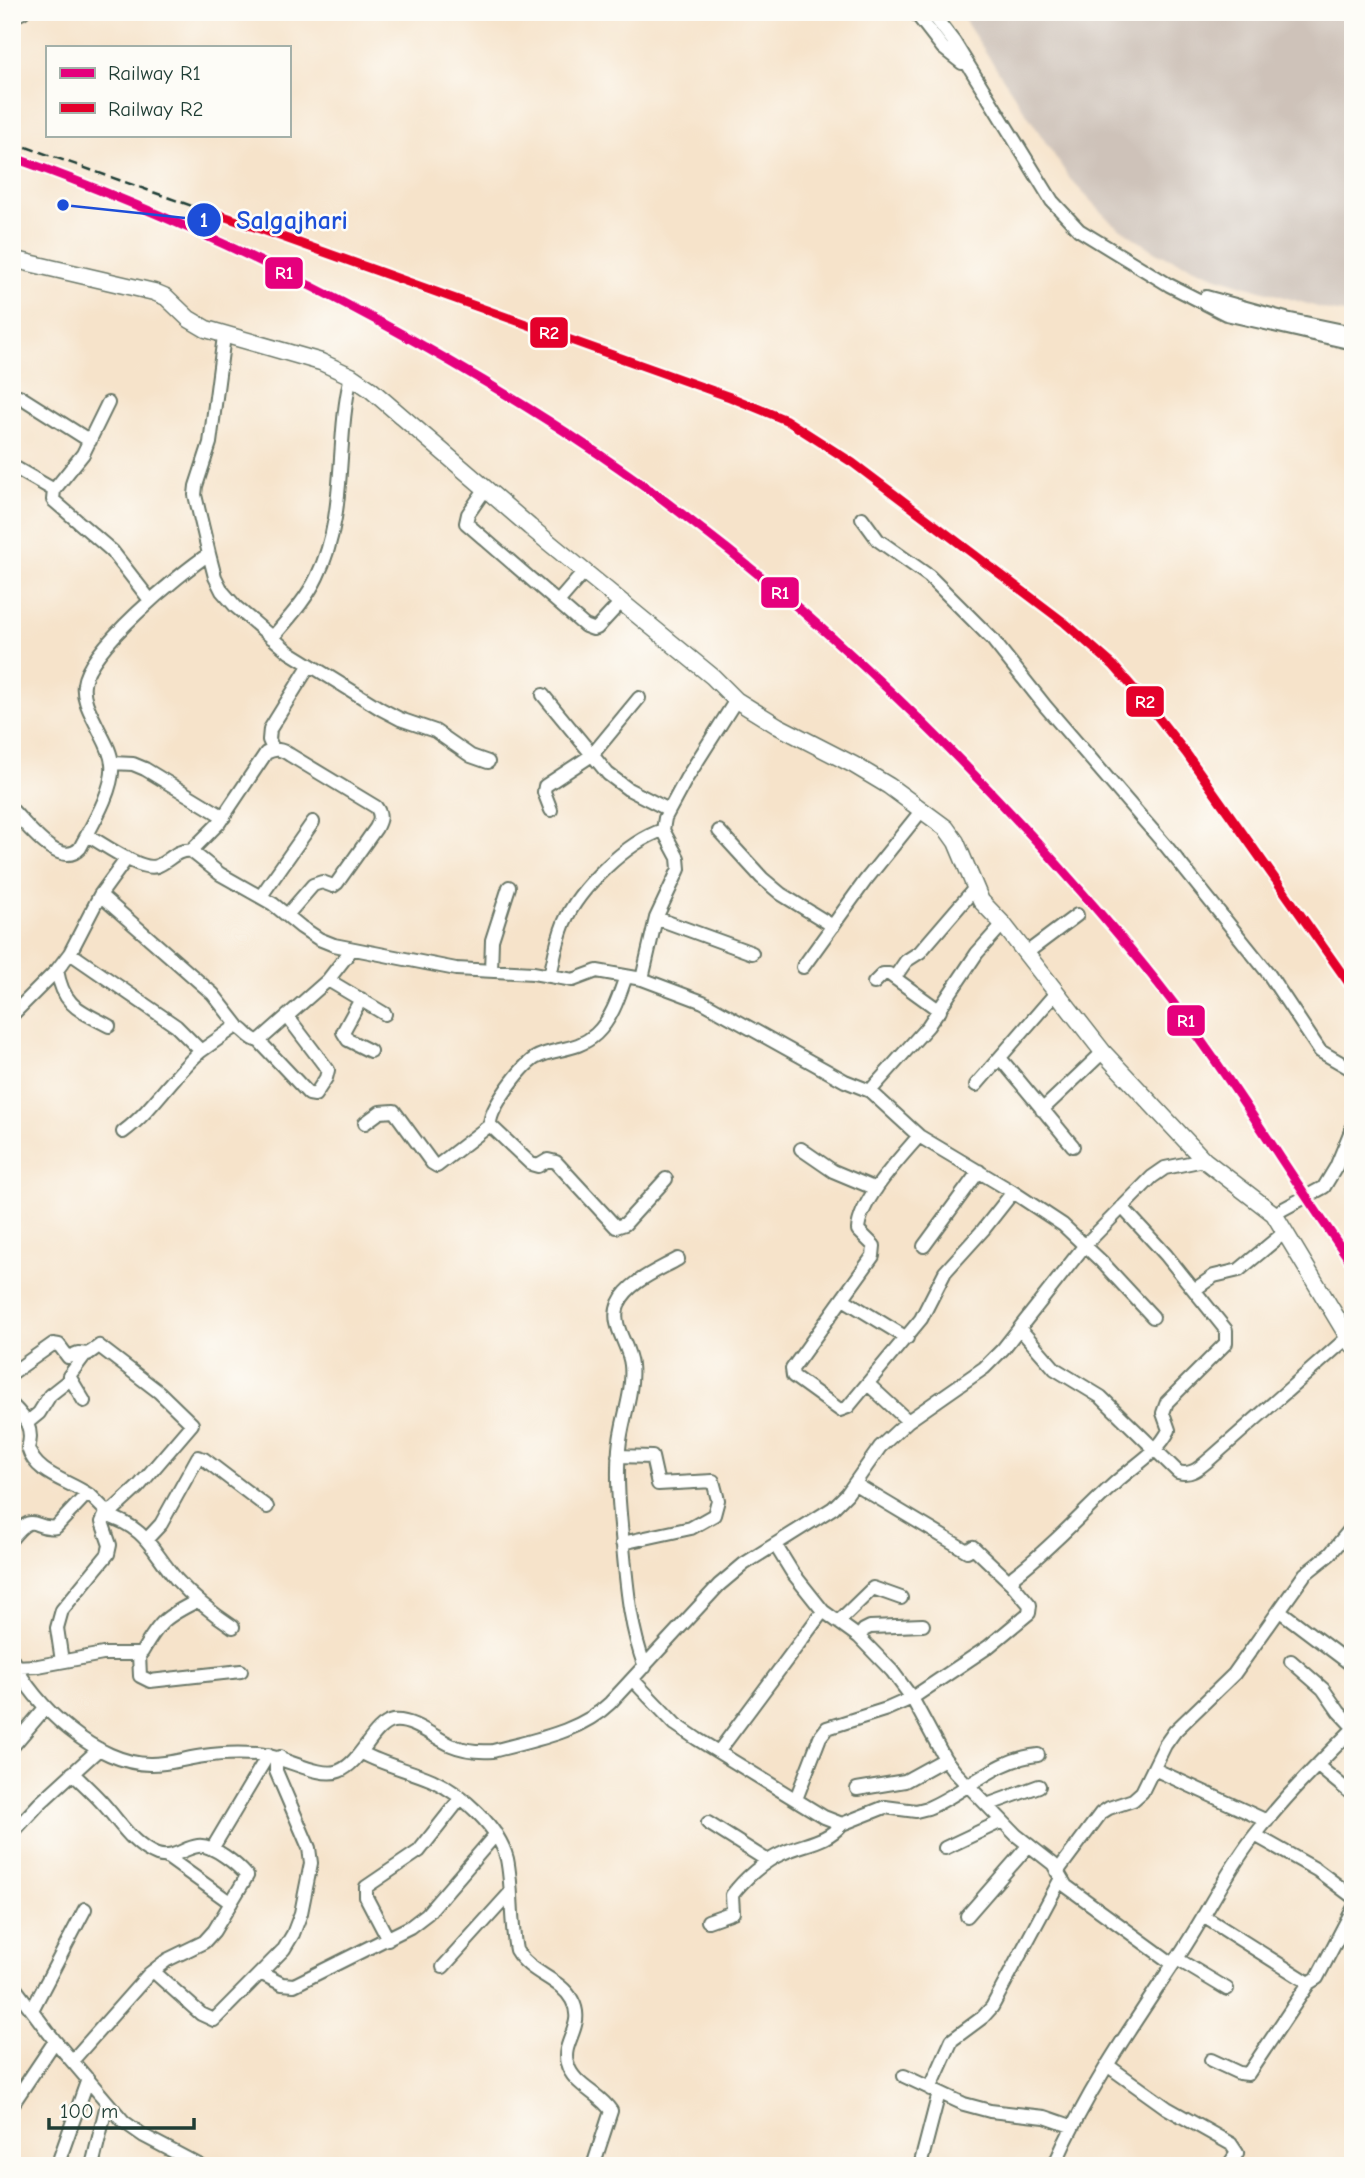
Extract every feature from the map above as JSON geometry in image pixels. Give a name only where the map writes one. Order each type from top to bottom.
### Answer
[{"type":"main road","points":[[12,259],[154,292],[166,297],[189,319],[206,329],[321,362],[351,376],[398,411],[584,572],[713,677],[736,700],[778,726],[854,765],[946,828],[956,842],[981,901],[1003,924],[1055,994],[1103,1052],[1204,1160],[1274,1214],[1350,1341]]},
{"type":"street","points":[[12,17],[23,12]]},
{"type":"street","points":[[915,12],[943,48],[968,68]]},
{"type":"street","points":[[931,12],[954,42],[1052,201],[1079,230],[1169,285],[1226,314],[1353,343]]},
{"type":"street","points":[[1169,285],[1228,304],[1353,333]]},
{"type":"street","points":[[223,336],[210,443],[195,495],[215,577],[222,591],[236,607],[309,666],[381,709],[435,731],[471,756],[488,762]]},
{"type":"street","points":[[272,638],[316,580],[326,558],[335,527],[339,498],[344,416],[351,376]]},
{"type":"street","points":[[19,396],[90,441]]},
{"type":"street","points":[[108,403],[78,462],[54,490],[53,500],[112,551],[150,600]]},
{"type":"street","points":[[12,466],[54,490]]},
{"type":"street","points":[[486,488],[468,514],[466,523],[585,626],[593,629],[621,602]]},
{"type":"street","points":[[862,518],[878,540],[929,576],[992,639],[1046,707],[1166,846],[1268,974],[1308,1036],[1321,1051],[1353,1070]]},
{"type":"street","points":[[12,810],[55,852],[61,855],[74,854],[87,835],[109,787],[112,763],[85,697],[83,685],[86,673],[150,600],[185,570],[209,554]]},
{"type":"street","points":[[558,602],[584,572]]},
{"type":"street","points":[[273,750],[269,740],[270,729],[309,666]]},
{"type":"street","points":[[542,695],[608,774],[628,789],[669,810]]},
{"type":"street","points":[[551,810],[544,792],[545,786],[592,755],[639,698]]},
{"type":"street","points":[[642,979],[656,918],[679,864],[663,830],[663,824],[736,700]]},
{"type":"street","points":[[87,835],[127,858],[150,867],[159,866],[180,851],[191,850],[223,817],[266,754],[281,750],[376,807],[380,812],[376,828],[337,883],[333,886],[317,883],[313,885],[287,915]]},
{"type":"street","points":[[112,763],[133,764],[145,769],[223,817]]},
{"type":"street","points":[[803,967],[865,881],[922,810]]},
{"type":"street","points":[[261,896],[313,822]]},
{"type":"street","points":[[550,976],[556,945],[574,904],[628,849],[663,830]]},
{"type":"street","points":[[719,831],[781,894],[833,926]]},
{"type":"street","points":[[191,850],[220,874],[261,896],[319,939],[334,946],[456,969],[573,980],[597,971],[642,979],[703,1002],[845,1081],[870,1091],[919,1136],[1063,1225],[1153,1317]]},
{"type":"street","points":[[12,1015],[57,970],[70,953],[100,895],[127,858]]},
{"type":"street","points":[[491,971],[492,940],[509,887]]},
{"type":"street","points":[[895,977],[906,961],[920,952],[975,888]]},
{"type":"street","points":[[100,895],[213,993],[238,1026],[252,1039],[259,1041],[309,1094],[315,1095],[326,1079],[328,1070],[287,1016]]},
{"type":"street","points":[[1025,954],[1077,915]]},
{"type":"street","points":[[656,918],[752,953]]},
{"type":"street","points":[[870,1091],[940,1011],[977,953],[1003,924]]},
{"type":"street","points":[[259,1041],[328,980],[352,949]]},
{"type":"street","points":[[70,953],[176,1026],[201,1051]]},
{"type":"street","points":[[57,970],[62,993],[68,1002],[108,1026]]},
{"type":"street","points":[[874,983],[883,974],[895,977],[940,1011]]},
{"type":"street","points":[[365,1123],[380,1112],[394,1111],[432,1163],[438,1166],[490,1125],[492,1114],[505,1093],[535,1059],[578,1046],[596,1034],[617,1003],[626,976]]},
{"type":"street","points":[[328,980],[385,1014]]},
{"type":"street","points":[[976,1085],[1055,994]]},
{"type":"street","points":[[360,999],[343,1032],[348,1040],[370,1051]]},
{"type":"street","points":[[122,1132],[140,1119],[184,1065],[238,1026]]},
{"type":"street","points":[[1042,1110],[1103,1052]]},
{"type":"street","points":[[1000,1058],[1073,1146]]},
{"type":"street","points":[[490,1125],[531,1164],[538,1166],[548,1160],[556,1162],[616,1227],[625,1224],[666,1179]]},
{"type":"street","points":[[1274,1214],[1324,1187],[1336,1167],[1353,1126]]},
{"type":"street","points":[[919,1136],[876,1189],[861,1217],[858,1230],[874,1246],[874,1250],[793,1366],[792,1373],[840,1410],[848,1407],[907,1338],[921,1319],[945,1272],[984,1230],[1013,1192]]},
{"type":"street","points":[[800,1149],[833,1171],[876,1189]]},
{"type":"street","points":[[13,1665],[45,1707],[65,1726],[99,1749],[126,1760],[150,1764],[207,1755],[274,1756],[327,1774],[339,1771],[362,1753],[383,1726],[395,1721],[404,1721],[466,1750],[493,1751],[582,1724],[597,1716],[719,1585],[744,1564],[833,1508],[855,1484],[880,1447],[908,1421],[984,1368],[1020,1329],[1085,1245],[1152,1177],[1165,1168],[1204,1160]]},
{"type":"street","points":[[924,1246],[979,1171]]},
{"type":"street","points":[[1012,1584],[1014,1576],[1061,1537],[1114,1484],[1155,1449],[1169,1430],[1163,1413],[1167,1402],[1221,1349],[1227,1337],[1226,1330],[1194,1290],[1122,1207]]},
{"type":"street","points":[[1194,1290],[1214,1276],[1240,1269],[1285,1232]]},
{"type":"street","points":[[645,1667],[632,1626],[619,1513],[618,1456],[631,1386],[631,1363],[615,1316],[618,1304],[633,1287],[678,1259]]},
{"type":"street","points":[[842,1299],[907,1338]]},
{"type":"street","points":[[1020,1329],[1055,1369],[1101,1397],[1178,1472],[1186,1474],[1194,1472],[1350,1341]]},
{"type":"street","points":[[12,1373],[53,1344],[59,1345],[66,1356],[78,1353],[84,1356]]},
{"type":"street","points":[[62,1661],[57,1621],[62,1610],[108,1554],[109,1536],[102,1522],[106,1513],[112,1511],[138,1487],[192,1424],[159,1392],[103,1348],[96,1347],[69,1373],[69,1380],[84,1401]]},
{"type":"street","points":[[28,1422],[39,1412],[50,1395],[69,1380]]},
{"type":"street","points":[[868,1384],[908,1421]]},
{"type":"street","points":[[12,1405],[28,1422],[32,1433],[28,1448],[35,1463],[43,1470],[72,1483],[89,1495],[106,1513],[128,1523],[147,1539],[176,1579],[197,1601],[233,1627]]},
{"type":"street","points":[[618,1456],[652,1457],[658,1484],[713,1481],[718,1500],[713,1515],[699,1524],[667,1535],[622,1542]]},
{"type":"street","points":[[147,1539],[161,1524],[198,1457],[267,1507]]},
{"type":"street","points":[[796,1799],[820,1737],[827,1728],[912,1698],[988,1647],[1029,1613],[1030,1605],[973,1547],[967,1551],[855,1484]]},
{"type":"street","points":[[12,1538],[26,1523],[56,1527],[83,1497],[89,1495]]},
{"type":"street","points":[[920,2166],[935,2091],[952,2040],[984,2017],[992,2007],[1059,1876],[1101,1813],[1133,1800],[1142,1793],[1165,1745],[1175,1731],[1234,1674],[1305,1574],[1330,1554],[1353,1526]]},
{"type":"street","points":[[776,1546],[792,1572],[823,1611],[859,1637],[892,1671],[912,1698],[945,1759],[1002,1821],[1053,1864],[1059,1876],[1076,1894],[1175,1962],[1227,1989]]},
{"type":"street","points":[[838,1622],[873,1588],[901,1598]]},
{"type":"street","points":[[13,1665],[38,1666],[103,1654],[139,1654],[160,1623],[197,1601]]},
{"type":"street","points":[[719,1751],[823,1611]]},
{"type":"street","points":[[1280,1611],[1353,1665]]},
{"type":"street","points":[[859,1637],[870,1627],[923,1625]]},
{"type":"street","points":[[139,1654],[141,1676],[150,1681],[241,1671]]},
{"type":"street","points":[[1054,2166],[1071,2126],[1107,2065],[1255,1835],[1353,1728],[1318,1683],[1291,1661]]},
{"type":"street","points":[[632,1679],[676,1724],[824,1817],[842,1824]]},
{"type":"street","points":[[12,1747],[45,1707]]},
{"type":"street","points":[[12,1833],[23,1819],[99,1749]]},
{"type":"street","points":[[362,1753],[434,1781],[476,1811],[496,1833],[507,1863],[516,1950],[523,1962],[559,1985],[572,1998],[577,2012],[576,2029],[566,2057],[567,2065],[583,2086],[611,2111],[593,2166]]},
{"type":"street","points":[[708,1921],[733,1912],[732,1895],[768,1861],[794,1848],[826,1839],[842,1824],[885,1807],[916,1811],[928,1808],[1005,1765],[1038,1755]]},
{"type":"street","points":[[212,1849],[274,1756]]},
{"type":"street","points":[[153,1971],[201,2014],[215,2020],[262,1974],[293,1934],[306,1893],[311,1863],[309,1848],[276,1771],[274,1756]]},
{"type":"street","points":[[858,1789],[905,1781],[945,1759]]},
{"type":"street","points":[[1318,1766],[1353,1795]]},
{"type":"street","points":[[1154,1769],[1267,1821]]},
{"type":"street","points":[[72,1773],[107,1807],[134,1839],[156,1854],[167,1857],[231,1903]]},
{"type":"street","points":[[987,1805],[1039,1786]]},
{"type":"street","points":[[388,1939],[366,1897],[366,1887],[419,1851],[460,1799]]},
{"type":"street","points":[[945,1848],[1002,1821]]},
{"type":"street","points":[[708,1823],[768,1861]]},
{"type":"street","points":[[262,1974],[282,1984],[294,1985],[388,1939],[427,1914],[496,1833]]},
{"type":"street","points":[[1255,1835],[1317,1870],[1353,1897]]},
{"type":"street","points":[[967,1916],[1029,1845]]},
{"type":"street","points":[[72,2061],[153,1971],[167,1960],[204,1942],[214,1931],[247,1875],[212,1849],[196,1846],[167,1857]]},
{"type":"street","points":[[443,1967],[510,1893]]},
{"type":"street","points":[[32,2010],[85,1909]]},
{"type":"street","points":[[1211,2060],[1239,2073],[1248,2074],[1309,1983],[1317,1978],[1353,1909]]},
{"type":"street","points":[[1203,1916],[1309,1983]]},
{"type":"street","points":[[12,1984],[55,2041],[124,2122],[144,2136],[201,2166]]},
{"type":"street","points":[[12,2104],[55,2041]]},
{"type":"street","points":[[1107,2065],[1167,2108],[1231,2144],[1237,2153],[1228,2166]]},
{"type":"street","points":[[904,2076],[964,2104],[990,2111],[1045,2117],[1071,2126]]},
{"type":"street","points":[[57,2166],[88,2080]]},
{"type":"street","points":[[92,2166],[107,2104]]},
{"type":"shaded area","points":[[959,12],[1353,12],[1353,314],[1331,311],[1217,277],[1155,252],[1111,222],[1070,179]]},
{"type":"railway","points":[[12,142],[730,397],[786,420],[853,463],[1065,623],[1113,665],[1186,753],[1353,989]]},
{"type":"rail line","name":"R1","points":[[12,157],[198,232],[289,275],[418,343],[536,413],[612,463],[686,517],[780,592],[870,672],[956,756],[1106,920],[1195,1032],[1353,1265]]},
{"type":"rail line","name":"R2","points":[[215,213],[730,397],[786,420],[853,463],[1065,623],[1113,665],[1186,753],[1353,989]]},
{"type":"place","name":"Salgajhari","points":[[63,205]]}]
